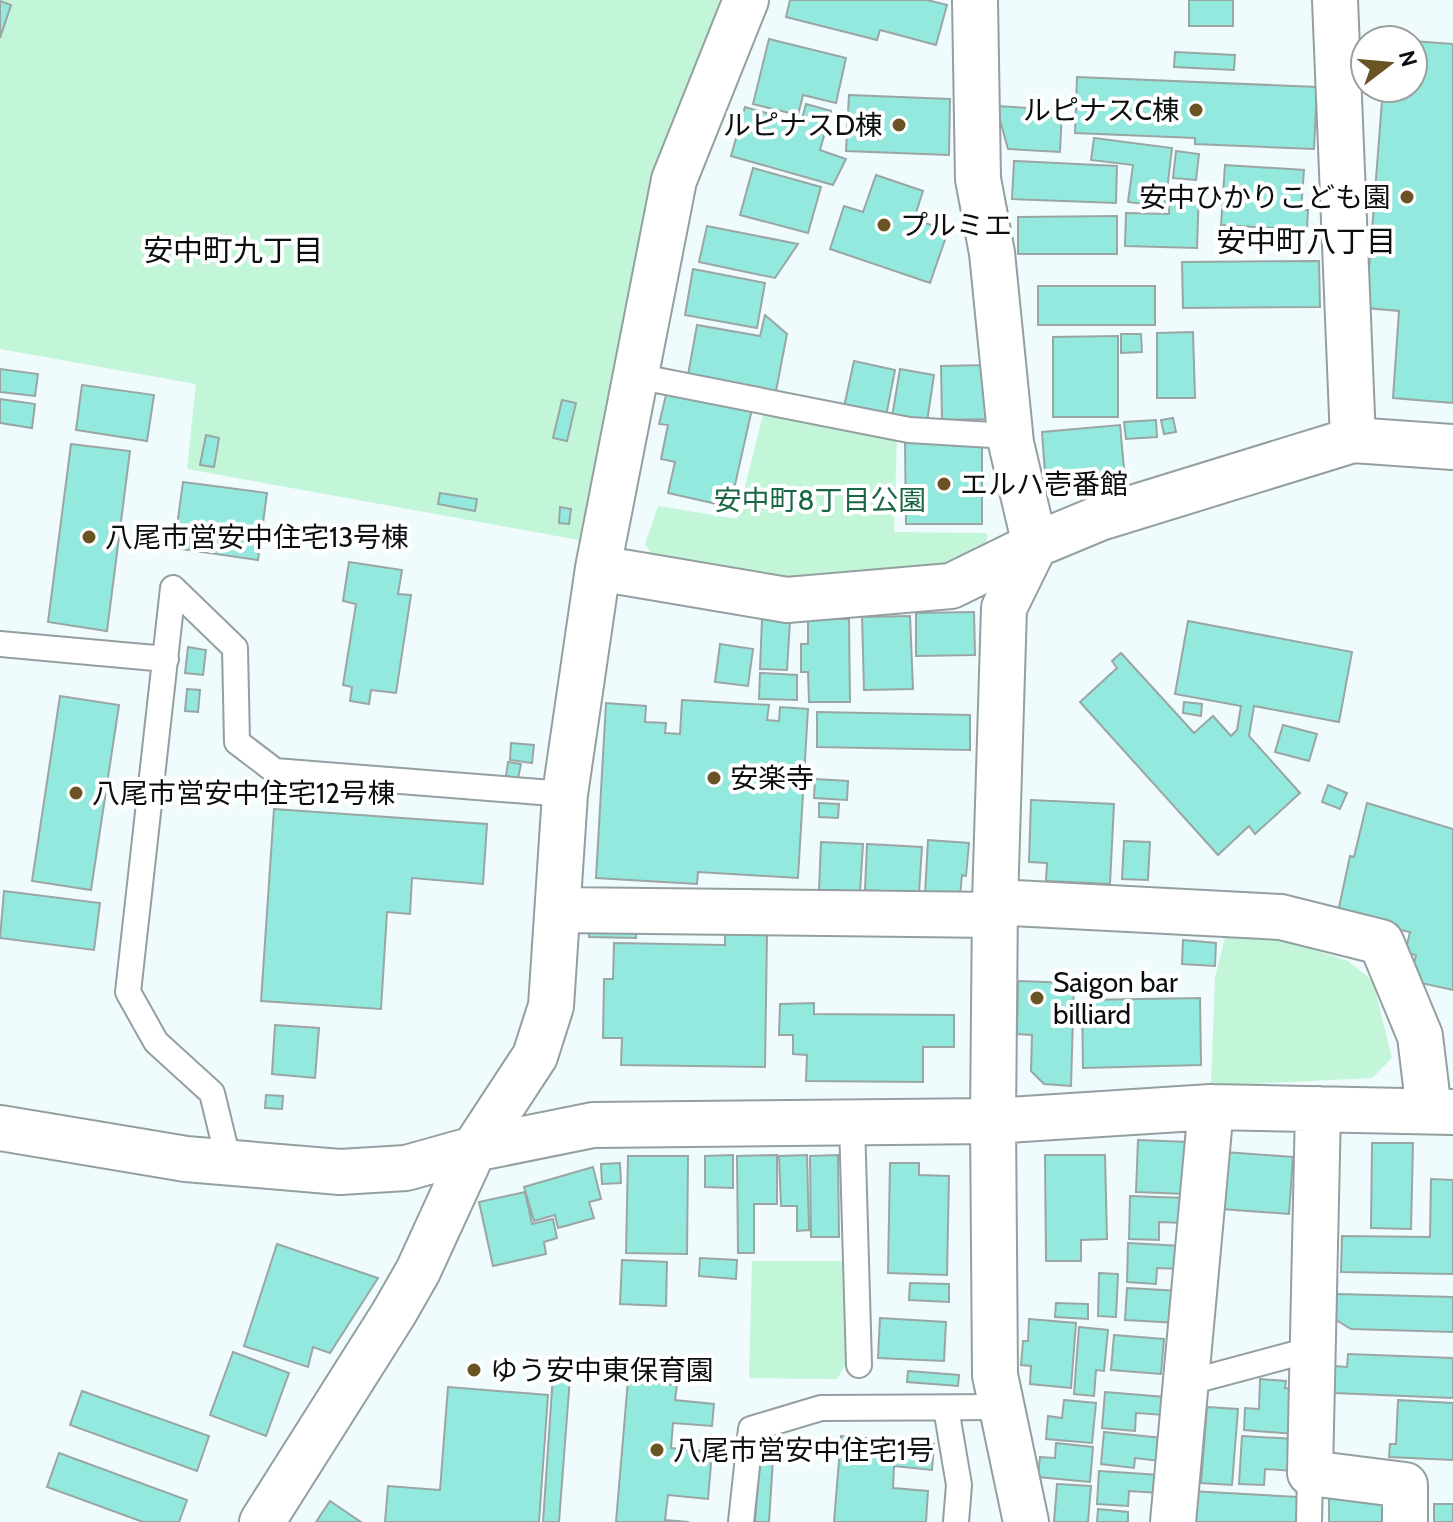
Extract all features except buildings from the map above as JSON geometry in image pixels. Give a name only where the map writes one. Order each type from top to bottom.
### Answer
[{"type":"street","points":[[262,1522],[418,1271],[474,1149],[535,1056],[551,1006],[565,794],[598,568],[674,180],[746,0]]},
{"type":"street","points":[[975,0],[978,179],[992,253],[1011,443],[1035,545],[1004,608],[995,908],[993,1121],[995,1375],[1026,1522]]},
{"type":"street","points":[[1335,0],[1353,440]]},
{"type":"street","points":[[598,568],[787,600],[951,586],[1035,545],[1100,518],[1353,440],[1453,447]]},
{"type":"street","points":[[0,1128],[186,1159],[340,1172],[406,1168],[474,1149],[593,1125],[993,1121],[1211,1107],[1441,1111],[1420,1036],[1381,942],[1281,917],[995,908],[558,910]]},
{"type":"street","points":[[1173,1522],[1211,1107]]},
{"type":"street","points":[[1318,1109],[1310,1473],[1405,1485],[1405,1522]]},
{"type":"lane","points":[[636,376],[909,430],[992,435],[1011,433]]},
{"type":"lane","points":[[229,1163],[212,1093],[156,1042],[128,992],[173,588],[235,648],[237,742],[275,771],[565,794]]},
{"type":"lane","points":[[0,644],[166,659]]},
{"type":"lane","points":[[852,1123],[859,1365]]},
{"type":"lane","points":[[1186,1383],[1313,1349]]},
{"type":"lane","points":[[741,1522],[751,1429],[821,1408],[1002,1407]]},
{"type":"lane","points":[[946,1408],[959,1485],[956,1522]]},
{"type":"lane","points":[[1309,1522],[1310,1473]]},
{"type":"green space","points":[[0,0],[722,0],[655,166],[579,540],[187,469],[196,384],[0,349]]},
{"type":"green space","name":"安中町8丁目公園","points":[[763,414],[897,438],[894,532],[987,533],[986,550],[968,568],[796,578],[659,565],[645,544],[658,506],[737,519]]},
{"type":"green space","points":[[1226,934],[1281,939],[1348,961],[1373,981],[1392,1058],[1372,1078],[1211,1086],[1215,977]]},
{"type":"green space","points":[[752,1261],[847,1261],[850,1357],[837,1379],[749,1378]]},
{"type":"place","name":"ルピナスC棟","points":[[1196,110]]},
{"type":"place","name":"ルピナスD棟","points":[[899,125]]},
{"type":"place","name":"安中ひかりこども園","points":[[1407,197]]},
{"type":"place","name":"プルミエ","points":[[884,225]]},
{"type":"place","name":"エルハ壱番館","points":[[944,484]]},
{"type":"place","name":"八尾市営安中住宅13号棟","points":[[89,537]]},
{"type":"place","name":"安楽寺","points":[[714,778]]},
{"type":"place","name":"八尾市営安中住宅12号棟","points":[[76,793]]},
{"type":"place","name":"Saigon bar billiard","points":[[1037,998]]},
{"type":"place","name":"ゆう安中東保育園","points":[[474,1370]]},
{"type":"place","name":"八尾市営安中住宅1号","points":[[657,1450]]},
{"type":"district","name":"安中町八丁目","points":[[1306,242]]},
{"type":"district","name":"安中町九丁目","points":[[233,251]]}]
